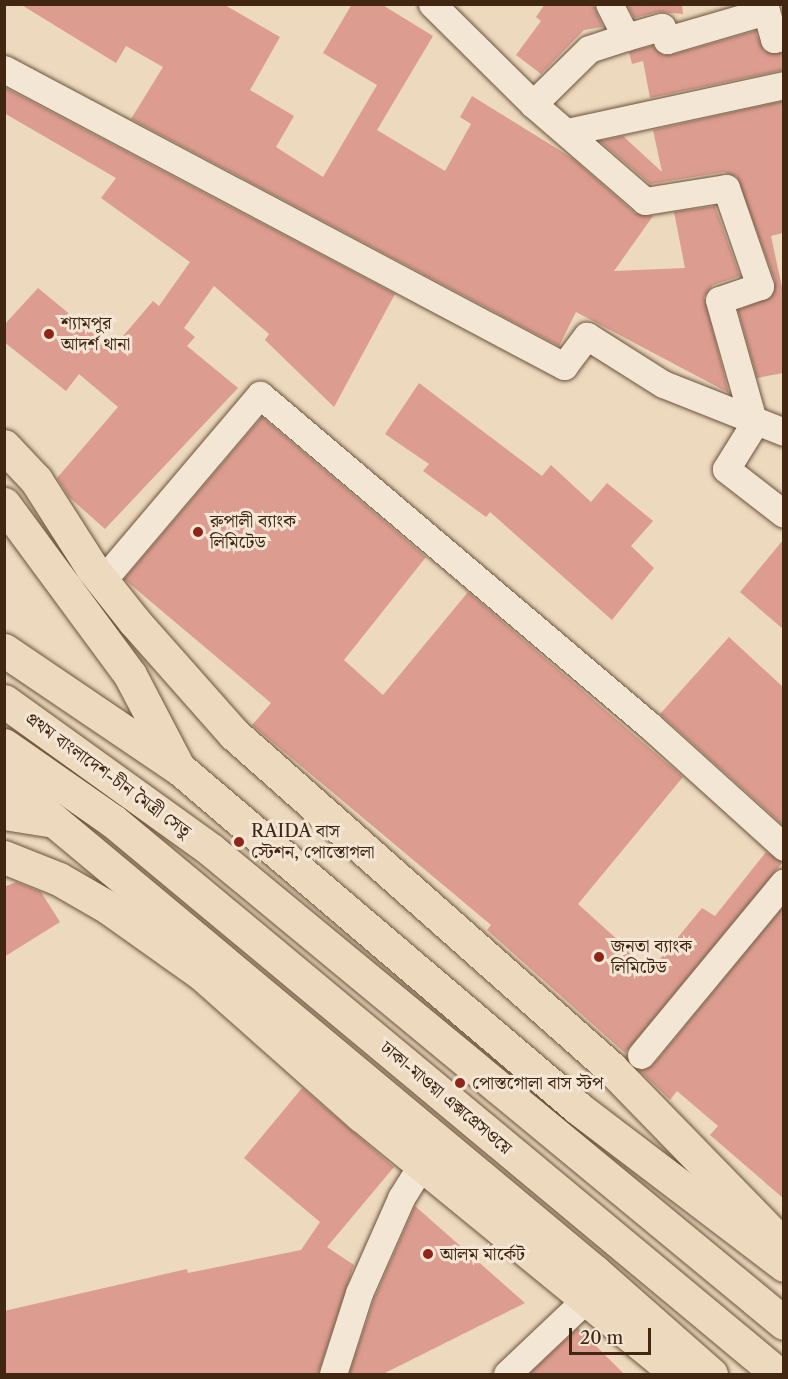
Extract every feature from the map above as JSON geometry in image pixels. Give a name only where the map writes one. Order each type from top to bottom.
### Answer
[{"type":"highway","points":[[4,446],[36,480],[102,581],[179,678],[234,734],[611,1068],[783,1246]]},
{"type":"highway","points":[[4,504],[130,675],[180,769],[212,850],[783,1323]]},
{"type":"highway","points":[[4,650],[180,769],[578,1108],[783,1265]]},
{"type":"highway","name":"প্রথম বাংলাদেশ-চীন মৈত্রী সেতু","points":[[4,701],[212,850]]},
{"type":"highway","name":"ঢাকা-মাওয়া এক্সপ্রেসওয়ে","points":[[4,745],[113,821],[778,1374]]},
{"type":"highway","points":[[4,779],[585,1263],[711,1374]]},
{"type":"highway","points":[[4,813],[56,821],[113,821]]},
{"type":"highway","points":[[4,857],[59,879],[109,908],[202,974],[422,1165],[677,1374]]},
{"type":"street","points":[[432,4],[533,104],[645,201],[726,188],[772,283],[720,300],[754,423],[726,469],[783,514]]},
{"type":"street","points":[[609,4],[626,37]]},
{"type":"street","points":[[533,104],[589,49],[662,27],[668,40],[766,10],[774,39],[783,36]]},
{"type":"street","points":[[4,69],[564,366],[587,336],[663,384],[754,423],[783,432]]},
{"type":"street","points":[[567,132],[783,85]]},
{"type":"street","points":[[102,581],[260,395],[649,725],[783,847]]},
{"type":"street","points":[[641,1055],[783,882]]},
{"type":"street","points":[[333,1374],[359,1293],[401,1198],[422,1165]]},
{"type":"street","points":[[507,1374],[586,1299]]},
{"type":"building","points":[[20,4],[223,4],[280,37],[250,90],[294,116],[276,147],[323,177],[377,85],[323,53],[352,4],[381,4],[433,36],[377,130],[445,171],[471,124],[460,117],[472,96],[572,158],[635,213],[653,216],[614,271],[685,268],[674,212],[715,206],[740,276],[713,285],[704,297],[729,393],[576,312],[559,346],[131,119],[163,67],[126,46],[116,63]]},
{"type":"building","points":[[545,4],[593,4],[603,27],[584,30],[541,74],[516,55],[541,21],[536,17]]},
{"type":"building","points":[[627,4],[682,4],[683,14],[658,12],[634,18]]},
{"type":"building","points":[[755,31],[764,51],[783,53],[783,70],[650,98],[643,61],[632,64],[629,52],[652,46],[663,55],[671,55]]},
{"type":"building","points":[[4,87],[395,294],[334,407],[265,340],[269,334],[214,286],[184,328],[195,337],[187,346],[238,388],[105,529],[69,497],[57,478],[118,407],[79,374],[66,391],[4,342],[4,325],[38,288],[112,349],[153,301],[159,306],[190,262],[101,198],[116,178],[4,113]]},
{"type":"building","points":[[783,101],[783,233],[771,236],[783,292],[783,373],[757,378],[738,310],[771,297],[775,281],[737,177],[724,172],[650,184],[600,141],[623,136],[662,172],[653,130]]},
{"type":"building","points":[[419,383],[542,476],[551,465],[591,502],[607,483],[653,521],[631,546],[654,568],[612,620],[490,512],[486,517],[423,471],[429,464],[385,434]]},
{"type":"building","points":[[262,417],[426,557],[344,660],[383,695],[468,592],[683,777],[578,904],[651,970],[702,908],[715,916],[766,852],[783,862],[625,1053],[487,930],[491,925],[252,725],[271,703],[124,579]]},
{"type":"building","points":[[783,540],[783,629],[740,592]]},
{"type":"building","points":[[729,637],[783,687],[783,825],[660,714]]},
{"type":"building","points":[[16,882],[41,892],[60,922],[4,957],[4,887]]},
{"type":"building","points":[[783,907],[783,1198],[710,1135],[718,1126],[677,1091],[670,1100],[640,1071],[653,1065]]},
{"type":"building","points":[[302,1088],[394,1167],[327,1247],[354,1265],[318,1374],[4,1374],[4,1311],[187,1269],[188,1273],[301,1250],[320,1222],[244,1158]]},
{"type":"building","name":"আলম মার্কেট","points":[[415,1206],[525,1303],[383,1374],[349,1374],[374,1299]]},
{"type":"building","points":[[578,1328],[624,1374],[529,1374]]},
{"type":"place","name":"শ্যামপুর আদর্শ থানা","points":[[49,334]]},
{"type":"place","name":"রুপালী ব্যাংক লিমিটেড","points":[[198,532]]},
{"type":"place","name":"RAIDA বাস স্টেশন, পোস্তোগলা","points":[[239,842]]},
{"type":"place","name":"জনতা ব্যাংক লিমিটেড","points":[[599,957]]},
{"type":"place","name":"পোস্তগোলা বাস স্টপ","points":[[460,1083]]},
{"type":"place","name":"আলম মার্কেট","points":[[428,1254]]}]
